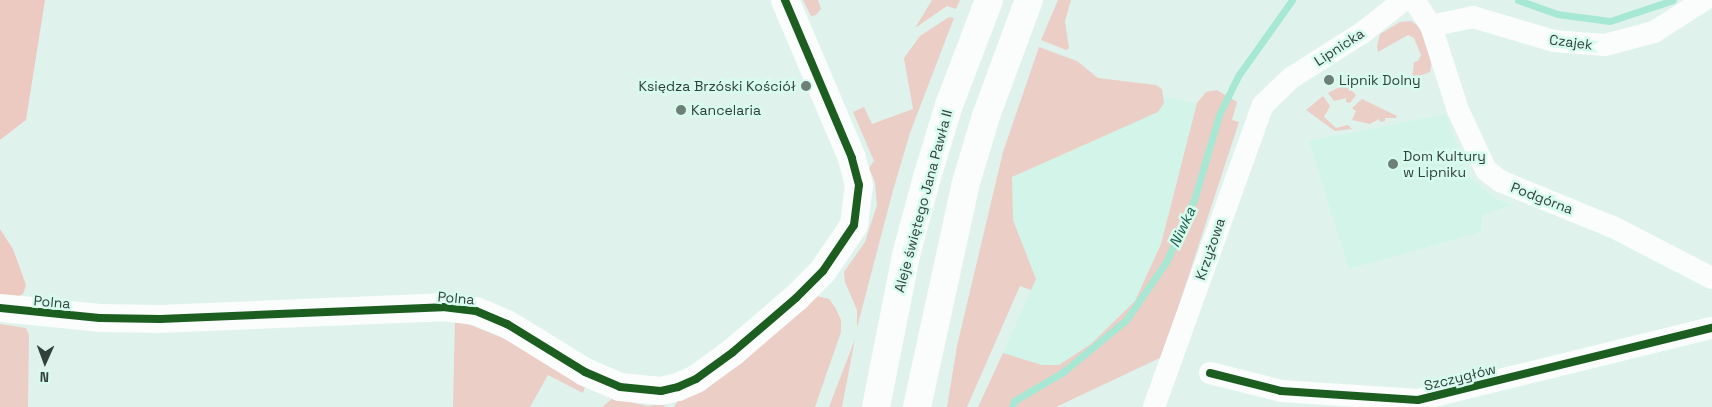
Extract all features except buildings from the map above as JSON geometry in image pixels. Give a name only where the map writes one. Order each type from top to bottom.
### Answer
[{"type":"main road","name":"Polna","points":[[0,308],[100,318],[160,319],[443,307],[476,311],[507,324],[602,380],[638,391],[661,391],[696,379],[766,324],[823,271],[854,225],[859,186],[852,158],[785,0]]},
{"type":"main road","name":"Aleje świętego Jana Pawła II","points":[[876,407],[906,255],[927,177],[949,105],[989,0]]},
{"type":"main road","points":[[917,407],[966,186],[986,116],[1029,0]]},
{"type":"street","name":"Lipnicka","points":[[1273,94],[1362,33],[1404,0]]},
{"type":"street","name":"Podgórna","points":[[1414,0],[1431,26],[1458,110],[1486,170],[1500,181],[1597,220],[1712,278]]},
{"type":"street","name":"Czajek","points":[[1431,26],[1473,18],[1554,41],[1605,45],[1654,32],[1704,0]]},
{"type":"street","name":"Krzyżowa","points":[[1154,407],[1257,117],[1273,94]]},
{"type":"street","name":"Szczygłów","points":[[1210,372],[1281,391],[1418,404],[1712,328]]},
{"type":"shaded area","points":[[0,0],[45,0],[26,120],[0,140]]},
{"type":"shaded area","points":[[803,0],[818,0],[821,9],[816,15],[811,16]]},
{"type":"shaded area","points":[[932,0],[960,0],[956,9],[947,6],[915,28]]},
{"type":"shaded area","points":[[1058,0],[1071,0],[1065,21],[1069,48],[1066,50],[1041,40]]},
{"type":"shaded area","points":[[949,17],[954,18],[910,133],[857,328],[857,310],[845,282],[844,272],[865,242],[877,205],[875,182],[869,168],[874,161],[853,112],[864,107],[872,124],[913,109],[904,58],[920,36]]},
{"type":"shaded area","points":[[1411,21],[1420,27],[1432,62],[1430,72],[1412,78],[1414,62],[1418,61],[1421,55],[1414,38],[1408,35],[1378,52],[1377,46],[1380,34],[1400,22]]},
{"type":"shaded area","points":[[1039,47],[1077,61],[1098,78],[1156,85],[1162,89],[1164,103],[1158,112],[1012,177],[1013,220],[1036,279],[1031,290],[1020,286],[967,407],[947,407],[957,346],[1003,152]]},
{"type":"shaded area","points":[[1343,81],[1356,95],[1350,103],[1346,102],[1346,98],[1334,101],[1328,93],[1344,85]]},
{"type":"shaded area","points":[[1217,90],[1237,102],[1232,120],[1239,122],[1162,357],[1056,407],[978,407],[1003,353],[1042,365],[1059,365],[1091,344],[1135,301],[1161,244],[1197,103],[1206,92]]},
{"type":"shaded area","points":[[1323,96],[1330,106],[1324,117],[1336,128],[1348,125],[1352,129],[1335,131],[1306,110]]},
{"type":"shaded area","points":[[1165,97],[1197,103],[1161,244],[1135,301],[1091,344],[1059,365],[1042,365],[1003,353],[1036,279],[1013,220],[1012,177],[1158,112]]},
{"type":"shaded area","points":[[1362,99],[1397,116],[1396,118],[1385,118],[1385,121],[1380,122],[1379,119],[1370,124],[1352,120],[1356,111],[1352,108]]},
{"type":"shaded area","points":[[1446,114],[1468,176],[1496,199],[1512,205],[1482,215],[1481,232],[1349,269],[1309,141]]},
{"type":"shaded area","points":[[0,229],[13,249],[26,285],[23,294],[13,299],[0,296]]},
{"type":"shaded area","points":[[817,296],[829,299],[835,307],[841,320],[841,332],[815,407],[674,407],[678,400]]},
{"type":"shaded area","points":[[455,319],[523,346],[581,381],[585,387],[583,393],[548,375],[530,407],[453,407]]},
{"type":"shaded area","points":[[0,324],[26,328],[29,335],[28,407],[0,407]]},
{"type":"shaded area","points":[[855,339],[842,407],[829,407]]},
{"type":"shaded area","points":[[613,398],[647,406],[665,404],[664,407],[602,407]]},
{"type":"waterway","name":"Niwka","points":[[1012,407],[1014,401],[1063,372],[1126,320],[1166,262],[1194,200],[1219,115],[1238,76],[1292,0]]},
{"type":"waterway","name":"Niwka","points":[[1518,0],[1557,14],[1610,21],[1673,0]]},
{"type":"cycle path","points":[[0,308],[100,318],[160,319],[443,307],[476,311],[507,324],[585,372],[620,387],[661,391],[678,387],[696,379],[733,352],[796,298],[823,271],[854,225],[859,185],[852,158],[785,0]]},
{"type":"cycle path","points":[[1210,373],[1281,391],[1418,400],[1712,328]]},
{"type":"place","name":"Lipnik Dolny","points":[[1329,80]]},
{"type":"place","name":"Księdza Brzóski Kościół","points":[[806,86]]},
{"type":"place","name":"Kancelaria","points":[[681,110]]},
{"type":"place","name":"Dom Kultury w Lipniku","points":[[1393,164]]}]
